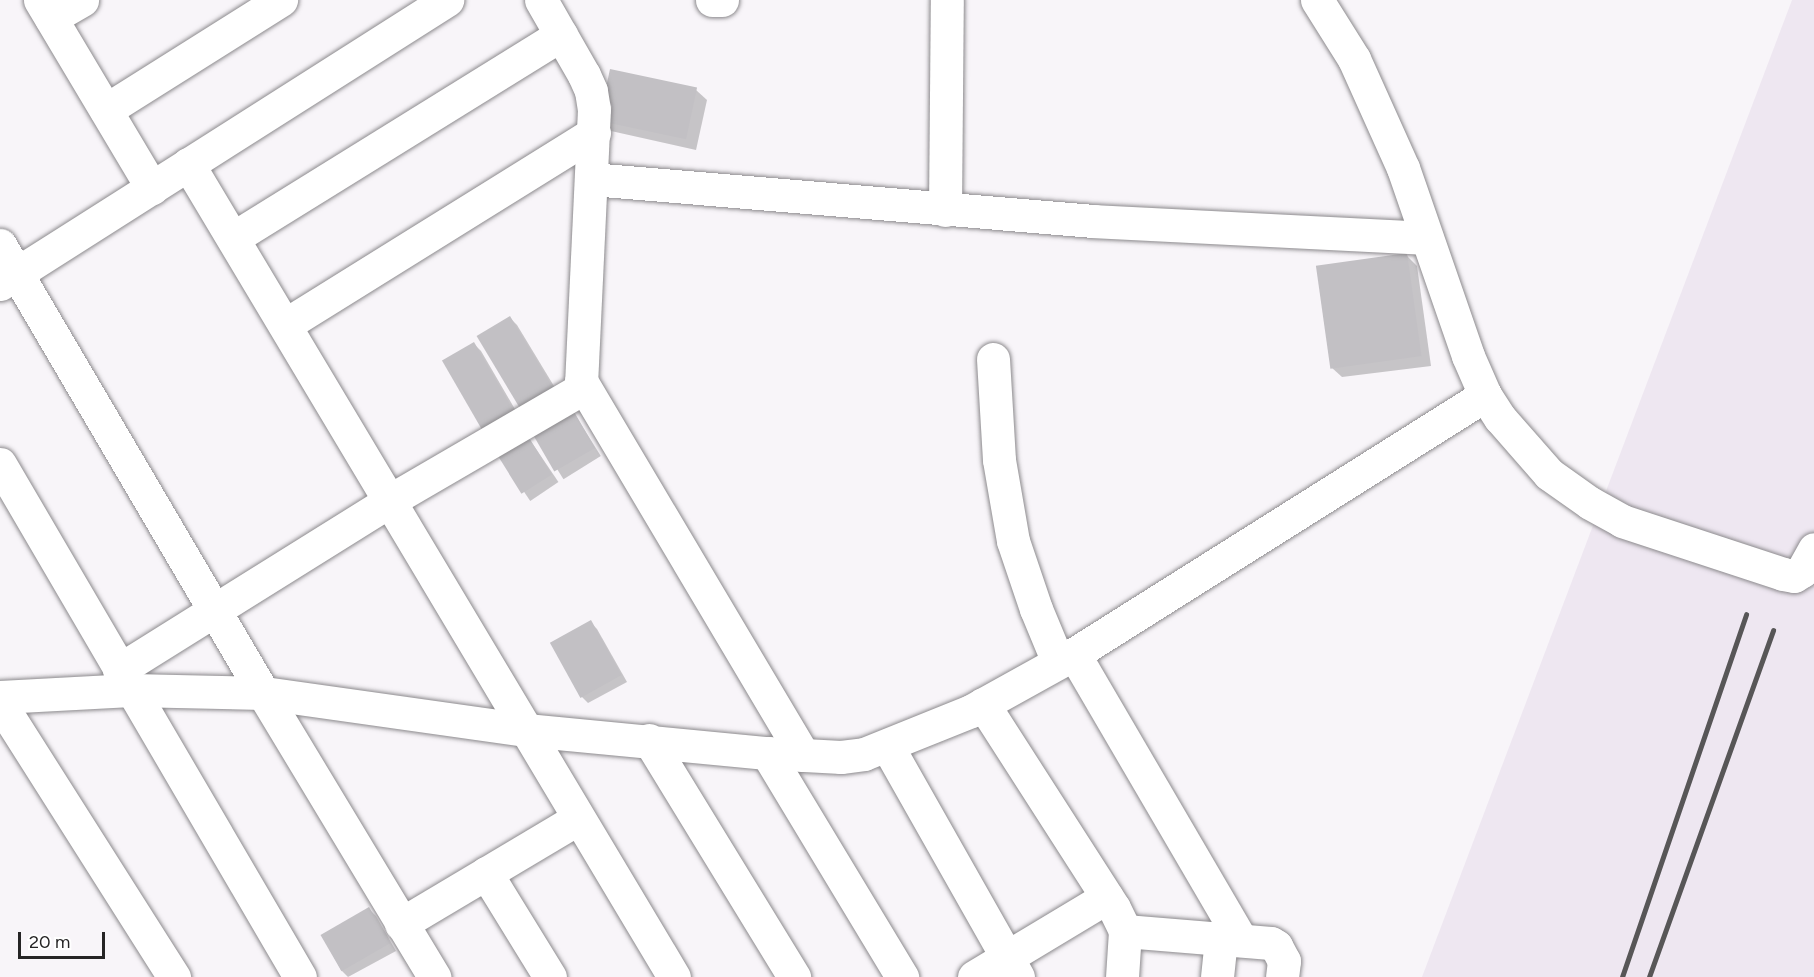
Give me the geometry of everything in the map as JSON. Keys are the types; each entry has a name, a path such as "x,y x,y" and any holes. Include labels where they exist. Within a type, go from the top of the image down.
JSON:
{"street":[{"path":"82,0 45,9 152,188"},
{"path":"106,110 281,0"},
{"path":"9,279 447,0"},
{"path":"541,0 591,91 594,133 580,372 583,388 803,755"},
{"path":"712,0 722,0"},
{"path":"945,210 947,0"},
{"path":"1317,0 1354,59 1403,168 1468,356 1485,395 1500,418 1549,474 1590,503 1622,521 1794,576 1808,562 1814,549"},
{"path":"233,238 561,35"},
{"path":"285,325 594,133"},
{"path":"188,164 577,819 674,977"},
{"path":"591,179 1093,221 1427,238"},
{"path":"0,245 9,279 215,611 434,977"},
{"path":"993,359 999,460 1013,541 1036,609 1231,939"},
{"path":"125,680 215,611 388,501 583,388"},
{"path":"0,698 125,680 263,693 526,730 767,753 864,754 888,747 983,704 1066,658 1485,395"},
{"path":"0,464 300,977"},
{"path":"0,703 174,977"},
{"path":"983,704 1107,897 1125,931 1122,977"},
{"path":"648,740 794,977"},
{"path":"888,747 1012,967"},
{"path":"767,753 902,977"},
{"path":"401,924 577,819"},
{"path":"486,873 550,977"},
{"path":"974,977 1012,967 1107,897"},
{"path":"1125,931 1270,943 1276,946 1284,962 1282,977"},
{"path":"1217,977 1231,939"}],"shaded area":[{"path":"1792,0 1814,0 1814,977 1422,977"}],"building":[{"path":"610,69 697,88 686,139 599,121"},
{"path":"1407,253 1421,356 1330,369 1316,266"},
{"path":"510,316 557,394 523,414 477,336"},
{"path":"474,342 516,416 484,434 442,360"},
{"path":"569,403 595,448 554,472 528,426"},
{"path":"526,433 552,475 521,494 495,452"},
{"path":"591,620 622,675 580,698 550,643"},
{"path":"369,907 390,943 342,971 321,935"}],"railway":[{"path":"1622,977 1746,615"},
{"path":"1649,977 1773,630"}]}
